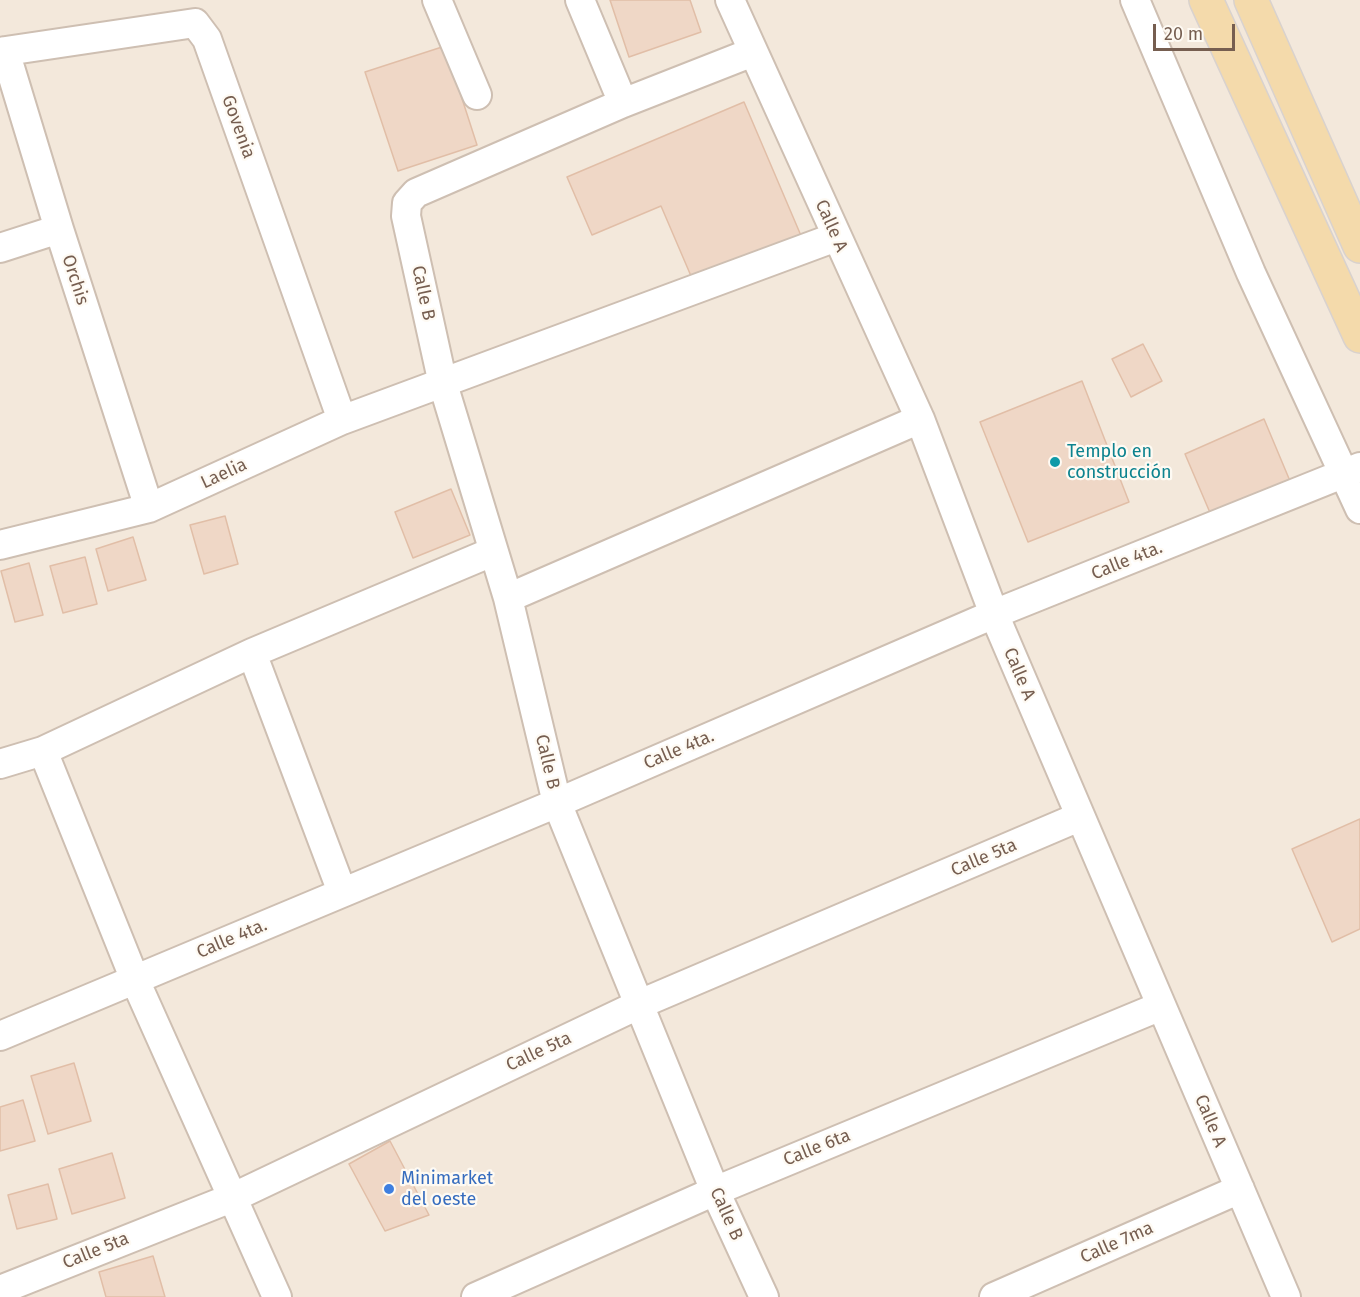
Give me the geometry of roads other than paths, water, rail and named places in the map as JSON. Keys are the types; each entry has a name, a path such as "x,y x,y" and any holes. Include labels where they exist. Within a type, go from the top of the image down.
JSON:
{"main road":[{"path":"1206,0 1360,336"},
{"path":"1251,0 1360,246"}],"street":[{"path":"437,0 477,95"},
{"path":"580,0 623,103 753,52"},
{"name":"Calle A","path":"730,0 920,419 994,614 1286,1297"},
{"path":"1135,0 1251,273 1353,471 1360,509"},
{"name":"Govenia","path":"3,51 195,22 207,39 342,420"},
{"name":"Orchis","path":"3,51 149,508"},
{"name":"Calle B","path":"623,103 416,193 407,203 406,216 443,384 492,552 508,598 557,803 715,1191 764,1297"},
{"path":"0,248 59,230"},
{"name":"Laelia","path":"0,545 149,508 342,420 836,237"},
{"path":"508,598 920,419"},
{"name":"Calle 4ta.","path":"0,1036 557,803 994,614 1353,471"},
{"path":"0,764 43,750 252,653 492,552"},
{"path":"252,653 342,892"},
{"path":"43,750 135,980 277,1297"},
{"name":"Calle 5ta","path":"0,1290 234,1197 640,1004 1079,817"},
{"name":"Calle 6ta","path":"476,1297 715,1191 1161,1006"},
{"name":"Calle 7ma","path":"994,1297 1240,1189"}],"place":[{"name":"Templo en construcción","path":"1055,462"},
{"name":"Minimarket del oeste","path":"389,1189"}]}
